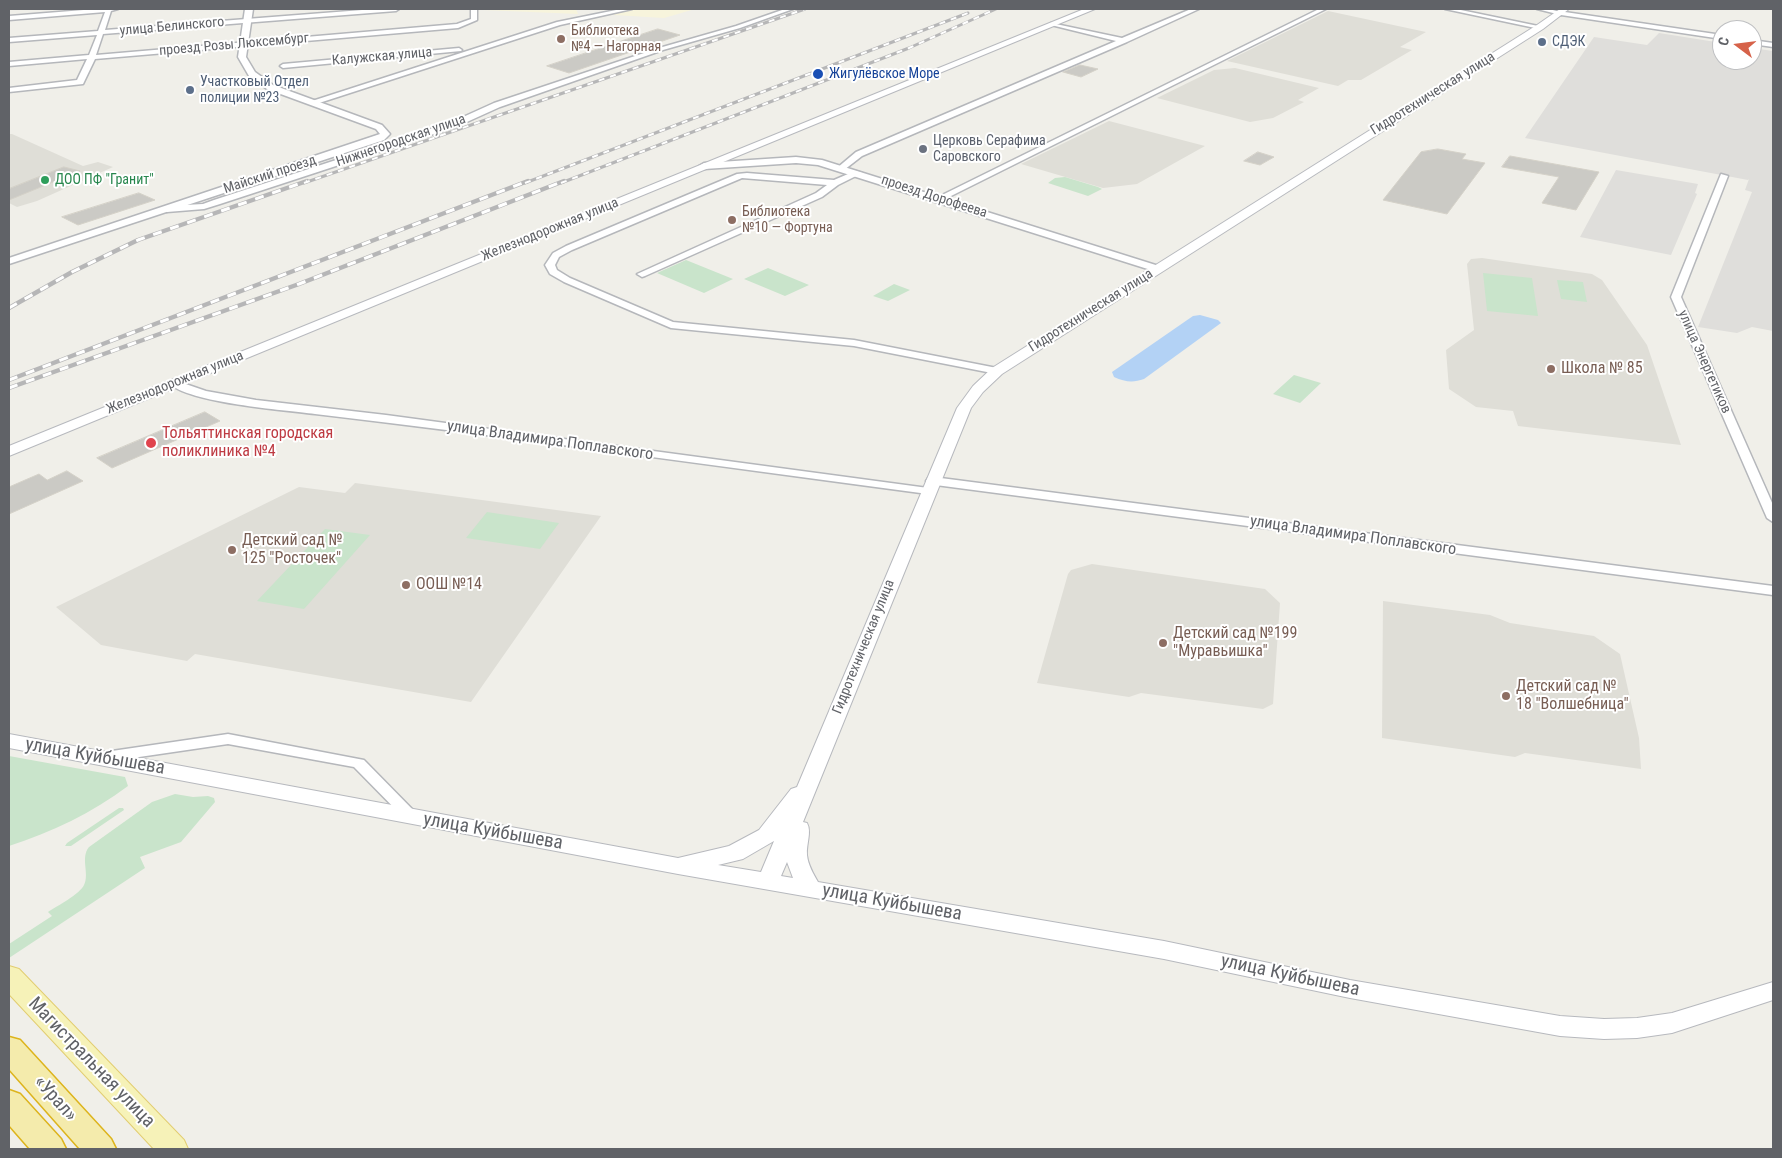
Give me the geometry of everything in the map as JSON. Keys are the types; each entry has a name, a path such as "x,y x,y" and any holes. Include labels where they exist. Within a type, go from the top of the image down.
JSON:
{"highway":[{"name":"«Урал»","path":"9,1049 100,1149"},
{"path":"9,1103 50,1149"}],"main road":[{"name":"Железнодорожная улица","path":"9,451 1091,9"},
{"name":"Гидротехническая улица","path":"810,778 930,486 964,408 978,389 997,371 1540,27 1554,11"},
{"name":"улица Куйбышева","path":"9,741 678,866 1164,950 1369,992 1560,1026 1604,1030 1672,1023 1773,991"},
{"path":"678,866 735,853 767,835 810,778"},
{"path":"763,880 810,778"},
{"path":"810,778 795,847 798,866 810,888"},
{"name":"Магистральная улица","path":"9,977 173,1149"}],"street":[{"path":"9,90 80,82 92,57 109,9"},
{"path":"9,18 115,9"},
{"path":"244,44 250,9"},
{"name":"улица Белинского","path":"9,40 396,9"},
{"name":"проезд Розы Люксембург","path":"9,64 458,26 474,20 474,9"},
{"path":"582,9 586,18"},
{"path":"313,102 559,23 629,9"},
{"name":"Нижнегородская улица","path":"9,261 168,209 204,206 226,200 446,127 497,105 661,48 738,27 790,9"},
{"path":"841,168 859,154 1196,9"},
{"path":"940,198 1323,9"},
{"path":"1448,9 1540,27"},
{"path":"1554,11 1586,20 1617,21 1712,35"},
{"path":"1053,24 1125,41"},
{"name":"Майский проезд","path":"168,209 366,144 382,138 384,134 379,127 270,87 252,74 245,63 242,57 244,44"},
{"name":"Калужская улица","path":"282,66 482,49"},
{"name":"проезд Дорофеева","path":"704,166 796,160 820,162 940,198 1158,268"},
{"path":"642,274 819,195 835,183 858,173"},
{"path":"835,183 747,175 740,176 570,248 556,255 550,266 553,272 567,280 671,325 854,344 997,371"},
{"name":"улица Энергетиков","path":"1724,176 1676,297 1773,518"},
{"name":"улица Владимира Поплавского","path":"174,383 185,389 224,398 318,412 386,418 1773,591"},
{"path":"99,758 228,739 359,763 411,816"}],"shaded area":[{"path":"1328,11 1426,32 1400,47 1412,50 1361,80 1348,80 1338,86 1227,61"},
{"path":"1659,33 1712,41 1712,70 1762,70 1762,49 1773,51 1773,331 1752,327 1737,333 1698,327 1752,192 1745,190 1749,179 1525,138 1594,37 1647,45"},
{"path":"1235,68 1319,88 1298,100 1304,102 1273,118 1250,122 1157,98 1214,70"},
{"path":"1109,121 1205,146 1137,184 1103,188 1021,164"},
{"path":"9,134 83,166 98,162 113,167 37,201 17,207 9,203"},
{"path":"1616,170 1698,184 1695,193 1697,194 1671,255 1580,237"},
{"name":"Школа № 85","path":"1482,258 1592,274 1602,280 1647,345 1681,445 1518,426 1513,411 1476,407 1449,389 1446,350 1474,330 1467,264 1471,259"},
{"name":"ООШ №14","path":"355,483 601,516 471,702 195,654 187,661 101,645 56,607 299,487 345,493"},
{"name":"Детский сад №199 \"Муравьишка\"","path":"1092,564 1265,589 1280,603 1273,704 1263,709 1141,693 1129,697 1037,683 1068,574 1071,570"},
{"name":"Детский сад № 18 \"Волшебница\"","path":"1383,601 1490,615 1510,623 1594,636 1620,654 1639,738 1641,769 1525,753 1515,757 1382,738"}],"green space":[{"path":"1065,177 1102,189 1088,196 1048,183 1055,178"},
{"path":"686,260 733,279 704,293 657,273"},
{"path":"768,268 809,285 785,296 744,279"},
{"path":"1483,273 1532,278 1538,316 1487,311"},
{"path":"1557,280 1583,282 1587,302 1561,299"},
{"path":"894,284 910,290 888,301 873,296"},
{"path":"1294,375 1321,383 1300,403 1273,394"},
{"path":"487,512 559,523 540,549 466,538"},
{"path":"325,529 370,535 304,609 257,601"},
{"path":"9,756 125,777 128,786 100,805 71,821 41,835 9,846"},
{"path":"175,794 193,797 208,796 214,798 215,802 181,842 140,857 145,868 9,958 9,944 52,916 48,912 82,888 86,881 85,856 89,847 152,802"},
{"path":"119,808 124,810 71,846 65,846 67,843"}],"sand":[{"path":"576,9 578,14 483,10"},
{"path":"610,9 695,9 664,18 614,15"}],"water":[{"path":"1200,315 1218,320 1221,323 1144,379 1129,381 1114,377 1112,372 1193,316"}],"building":[{"path":"658,29 680,35 569,73 547,66"},
{"path":"1080,65 1098,69 1081,77 1063,72"},
{"path":"1438,149 1466,154 1462,159 1485,163 1447,214 1383,200 1421,152"},
{"path":"1258,152 1274,157 1260,165 1244,161"},
{"path":"1510,156 1599,172 1576,210 1542,203 1559,177 1502,167"},
{"name":"ДОО ПФ \"Гранит\"","path":"64,167 80,171 9,200 9,189"},
{"path":"139,193 155,200 78,225 62,217"},
{"name":"Тольяттинская городская поликлиника №4","path":"205,412 220,421 112,468 97,458"},
{"path":"67,471 83,481 9,514 9,487 39,474 47,480"}],"railway":[{"path":"304,183 805,9"},
{"path":"561,183 909,48 996,9"},
{"path":"525,183 968,13"},
{"path":"9,308 72,272 138,240 307,181"},
{"path":"9,380 528,181"},
{"path":"9,388 299,284 564,181"}],"place":[{"name":"Библиотека №4 — Нагорная","path":"561,39"},
{"name":"СДЭК","path":"1542,42"},
{"name":"Жигулёвское Море","path":"818,74"},
{"name":"Участковый Отдел полиции №23","path":"190,90"},
{"name":"Церковь Серафима Саровского","path":"923,149"},
{"name":"ДОО ПФ \"Гранит\"","path":"45,180"},
{"name":"Библиотека №10 — Фортуна","path":"732,220"},
{"name":"Школа № 85","path":"1551,369"},
{"name":"Тольяттинская городская поликлиника №4","path":"151,443"},
{"name":"Детский сад № 125 \"Росточек\"","path":"232,550"},
{"name":"ООШ №14","path":"406,585"},
{"name":"Детский сад №199 \"Муравьишка\"","path":"1163,643"},
{"name":"Детский сад № 18 \"Волшебница\"","path":"1506,696"}]}
